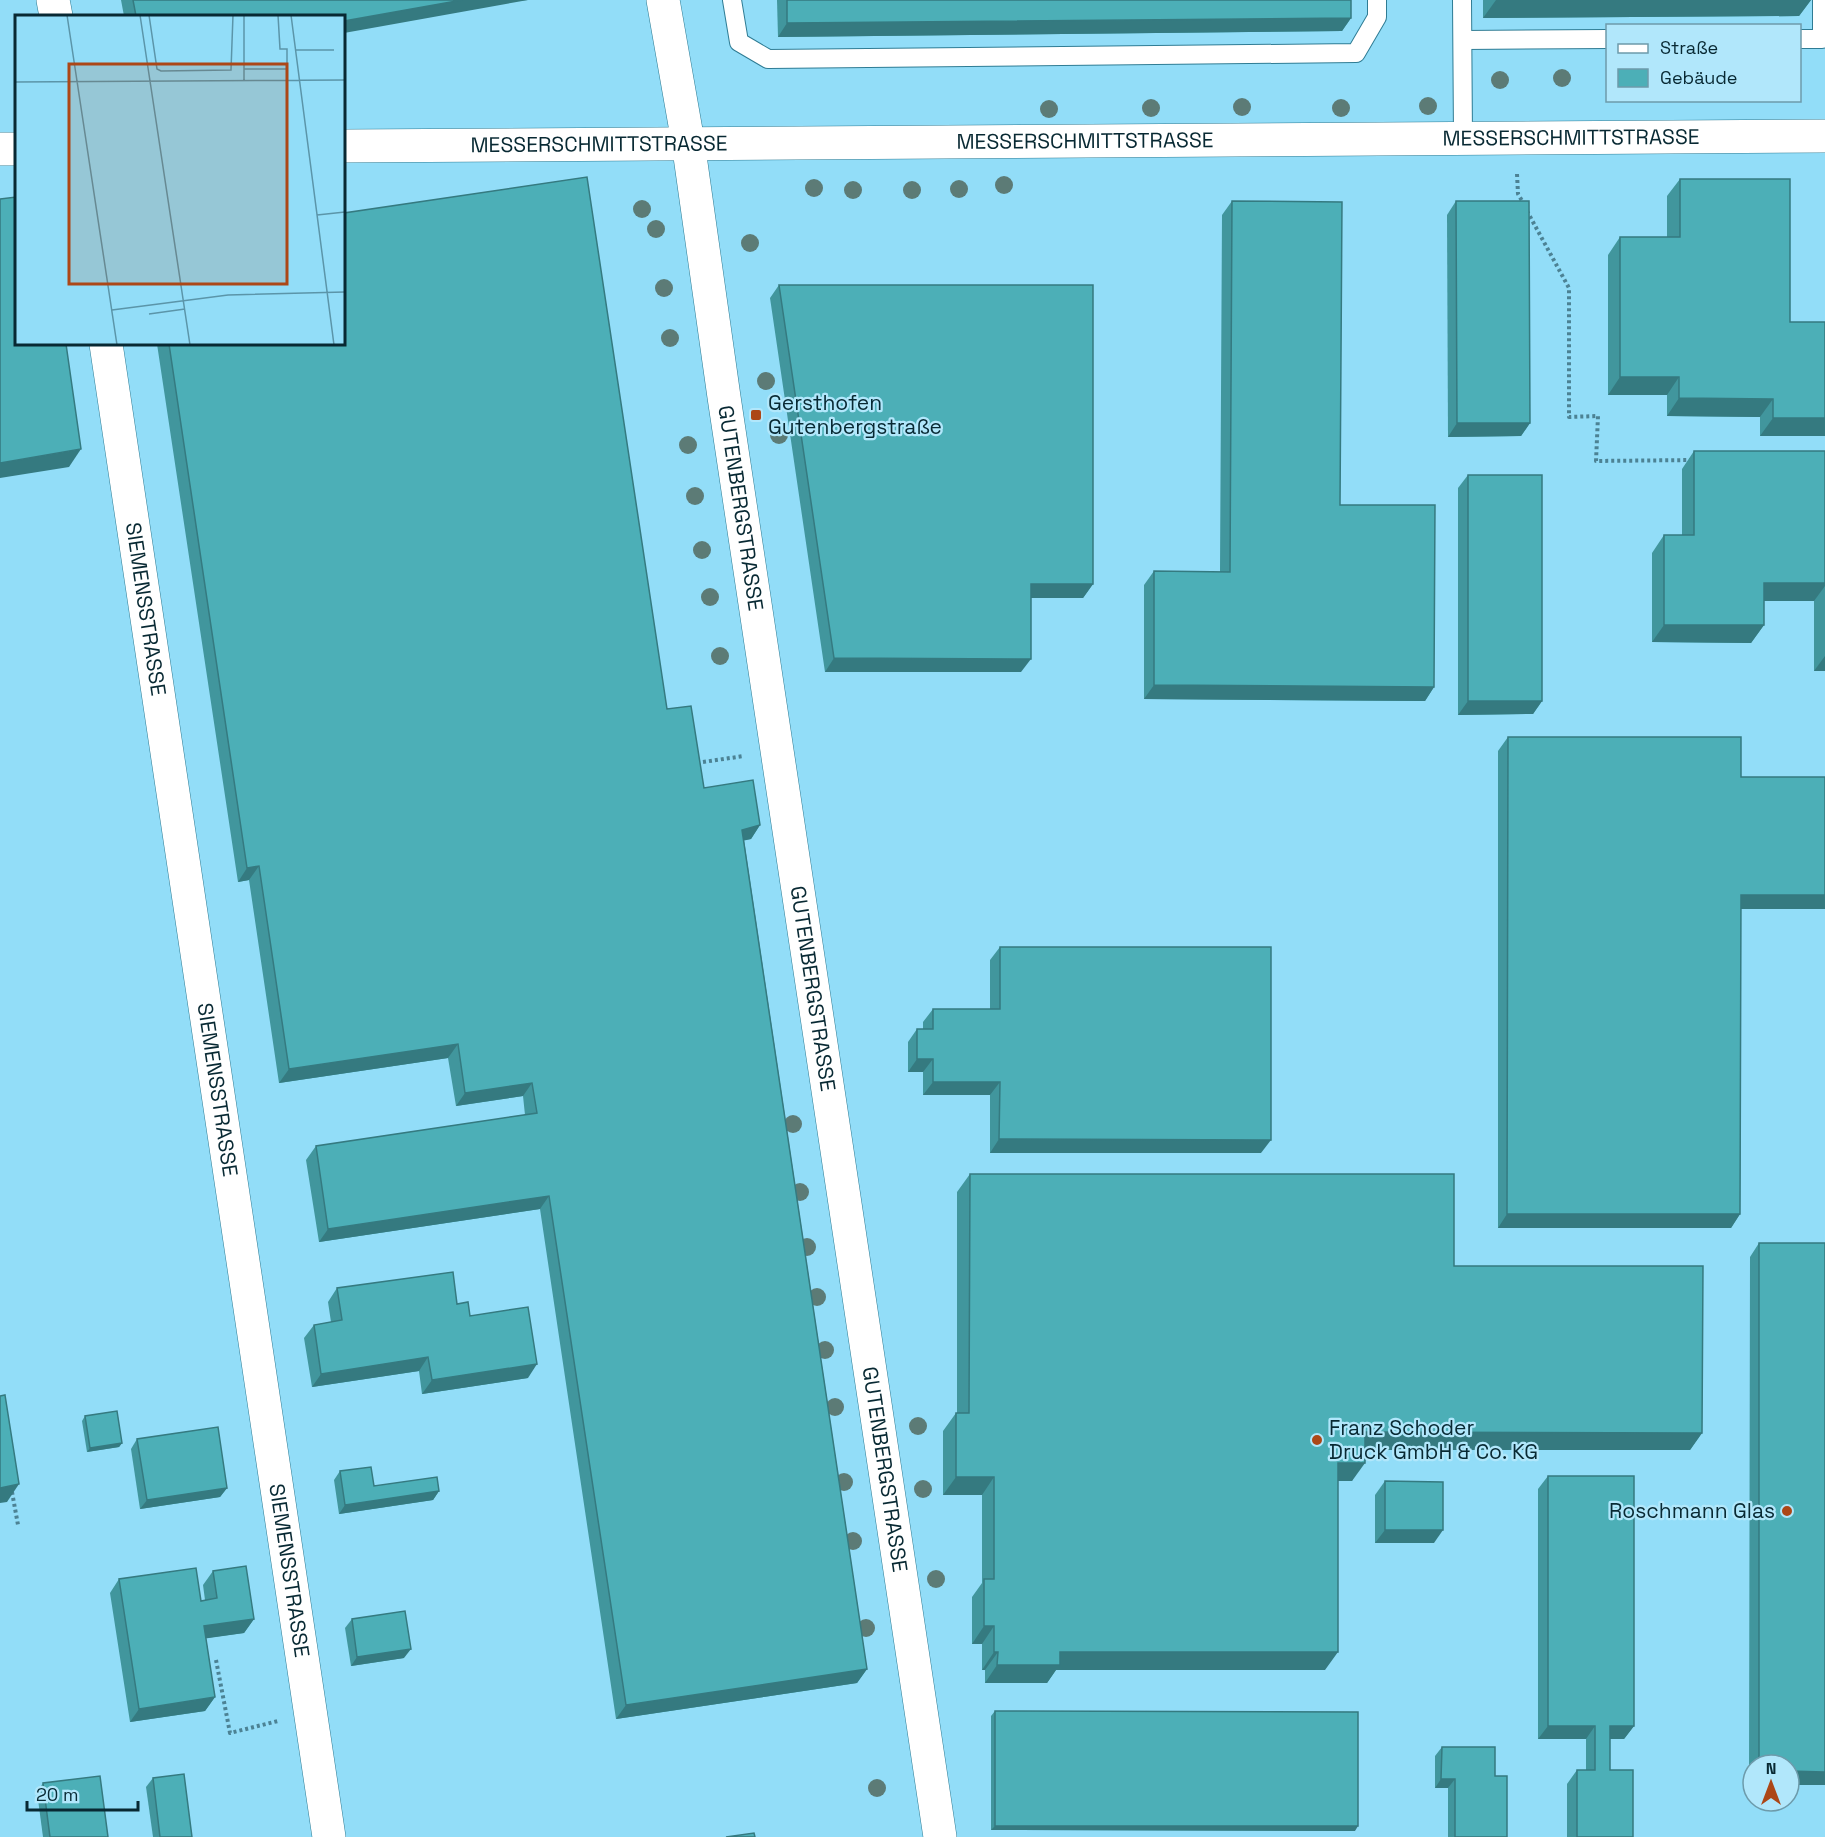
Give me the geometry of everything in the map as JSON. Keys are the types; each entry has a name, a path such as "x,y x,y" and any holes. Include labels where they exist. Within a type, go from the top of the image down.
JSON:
{"street":[{"path":"53,0 56,15"},
{"name":"GUTENBERGSTRASSE","path":"663,0 688,142 724,397 940,1837"},
{"name":"MESSERSCHMITTSTRASSE","path":"345,146 1825,136"},
{"name":"SIEMENSSTRASSE","path":"106,345 329,1837"}],"lane":[{"path":"732,0 739,42 768,59 1356,53 1377,17 1377,0"},
{"path":"1462,0 1463,137"},
{"path":"1801,39 1822,39 1821,0"},
{"path":"1462,40 1606,39"}],"path":[{"path":"1516,137 1518,194 1569,288 1569,417 1599,416 1596,461 1699,459"},
{"path":"10,1481 18,1525"},
{"path":"216,1660 230,1733 310,1712"}],"building":[{"path":"133,0 462,0 345,21 345,15 136,15"},
{"path":"787,0 1351,0 1351,18 787,23"},
{"path":"587,177 667,709 691,706 704,788 753,780 760,825 742,830 867,1669 626,1705 549,1196 328,1229 316,1146 537,1113 532,1083 465,1093 458,1044 289,1069 259,866 247,868 169,345 345,345 345,213"},
{"path":"1680,179 1790,179 1790,322 1825,322 1825,418 1773,418 1773,399 1679,398 1679,377 1620,377 1620,237 1680,237"},
{"path":"15,197 15,345 66,345 81,449 0,463 0,199"},
{"path":"1232,201 1342,202 1340,505 1435,505 1434,687 1154,685 1154,571 1230,572"},
{"path":"1456,201 1529,201 1530,423 1457,423"},
{"path":"779,285 1093,285 1093,584 1031,584 1031,659 834,658"},
{"path":"1694,451 1825,451 1825,583 1764,583 1764,625 1664,625 1664,535 1694,535"},
{"path":"1468,475 1542,475 1542,701 1468,701"},
{"path":"1508,737 1741,737 1741,777 1825,777 1825,895 1741,895 1740,1214 1507,1214"},
{"path":"1000,947 1271,947 1271,1140 999,1139 1000,1082 933,1082 933,1059 917,1059 917,1029 933,1029 933,1009 1000,1009"},
{"name":"Franz Schoder Druck GmbH & Co. KG","path":"970,1174 1454,1174 1454,1266 1703,1266 1702,1433 1365,1432 1365,1463 1338,1463 1338,1652 1060,1652 1060,1665 997,1665 998,1652 994,1652 994,1626 984,1626 984,1579 994,1579 994,1477 956,1477 956,1413 969,1413"},
{"name":"Roschmann Glas","path":"1759,1243 1825,1243 1825,1772 1801,1771 1801,1753 1759,1753"},
{"path":"453,1272 457,1304 468,1302 470,1316 528,1307 537,1364 432,1380 428,1357 321,1374 314,1325 342,1320 337,1288"},
{"path":"5,1395 19,1484 0,1488 0,1396"},
{"path":"117,1411 122,1443 90,1448 85,1416"},
{"path":"218,1427 227,1488 147,1500 137,1439"},
{"path":"371,1467 374,1486 437,1477 439,1491 345,1505 340,1471"},
{"path":"1548,1476 1634,1476 1634,1726 1610,1726 1610,1770 1633,1770 1633,1837 1577,1837 1577,1770 1595,1770 1595,1726 1548,1726"},
{"path":"1385,1481 1443,1482 1443,1530 1385,1530"},
{"path":"246,1566 254,1619 204,1626 215,1697 139,1709 119,1579 196,1568 201,1601 217,1598 213,1571"},
{"path":"405,1611 411,1649 357,1657 352,1619"},
{"path":"995,1711 1358,1712 1358,1826 995,1826"},
{"path":"1442,1747 1495,1747 1495,1776 1507,1776 1507,1837 1455,1837 1455,1779 1441,1779"},
{"path":"184,1774 192,1837 160,1837 153,1778"},
{"path":"100,1776 108,1837 50,1837 43,1783"},
{"path":"754,1833 755,1837 726,1837"}],"place":[{"name":"Gersthofen Gutenbergstraße","path":"756,415"},
{"name":"Franz Schoder Druck GmbH & Co. KG","path":"1317,1440"},
{"name":"Roschmann Glas","path":"1787,1511"}]}
